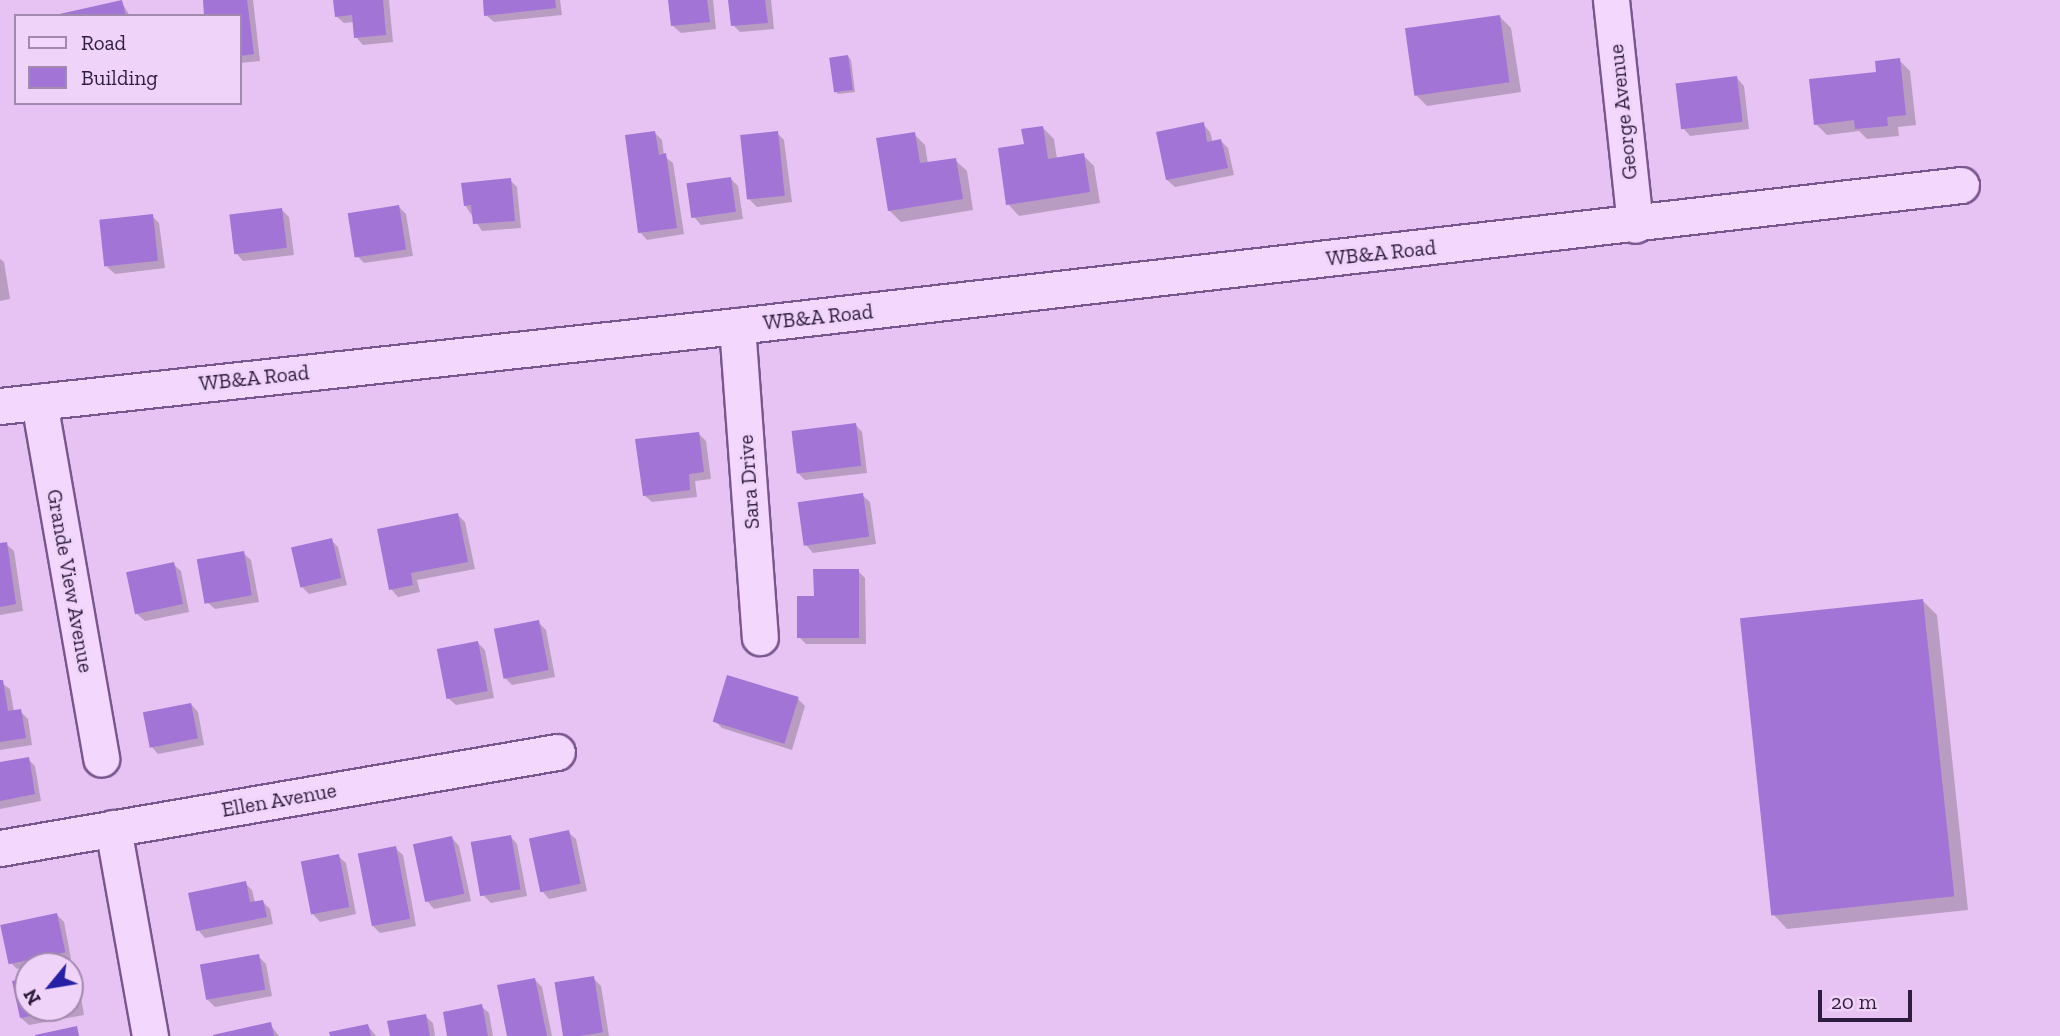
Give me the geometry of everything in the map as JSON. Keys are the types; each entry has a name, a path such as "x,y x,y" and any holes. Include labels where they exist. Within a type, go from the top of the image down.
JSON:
{"street":[{"name":"George Avenue","path":"1611,0 1635,225"},
{"name":"WB&A Road","path":"0,406 1635,225 1961,185"},
{"name":"Sara Drive","path":"737,326 760,638"},
{"name":"Grande View Avenue","path":"39,402 101,759"},
{"name":"Ellen Avenue","path":"0,848 557,752"},
{"path":"113,828 150,1036"}],"building":[{"path":"122,0 126,14 59,14"},
{"path":"203,0 247,0 254,54 242,56 242,14 204,14"},
{"path":"333,0 383,0 386,35 354,38 352,15 335,17"},
{"path":"483,0 555,0 556,8 484,16"},
{"path":"668,0 707,0 710,22 671,26"},
{"path":"728,0 765,0 768,23 731,26"},
{"path":"1500,15 1509,82 1414,96 1405,28"},
{"path":"848,55 853,90 834,92 829,58"},
{"path":"1900,58 1906,115 1887,117 1888,126 1855,129 1854,120 1814,125 1809,79 1876,72 1875,61"},
{"path":"1737,76 1743,122 1681,129 1675,84"},
{"path":"1204,122 1207,142 1221,139 1228,168 1166,180 1156,132"},
{"path":"1043,126 1048,159 1084,153 1090,192 1006,205 998,148 1024,144 1021,129"},
{"path":"655,131 659,155 666,153 677,228 638,233 625,135"},
{"path":"778,131 785,196 747,200 740,135"},
{"path":"915,132 920,163 956,158 963,199 888,211 876,138"},
{"path":"731,177 736,212 691,218 686,183"},
{"path":"511,178 515,221 473,224 471,205 464,206 461,183"},
{"path":"399,205 406,249 355,258 348,213"},
{"path":"282,208 287,248 234,254 229,214"},
{"path":"153,214 158,261 104,266 99,220"},
{"path":"856,423 861,466 797,474 791,431"},
{"path":"699,432 704,472 689,474 690,490 643,496 635,439"},
{"path":"863,493 869,537 804,546 798,502"},
{"path":"458,513 468,562 411,573 413,585 389,590 377,529"},
{"path":"332,538 341,578 300,587 291,547"},
{"path":"7,542 16,604 0,607 0,543"},
{"path":"244,551 252,595 205,604 197,559"},
{"path":"174,562 183,604 135,614 126,572"},
{"path":"813,569 859,569 859,638 797,638 797,596 814,596"},
{"path":"1923,599 1954,896 1771,916 1740,618"},
{"path":"539,620 549,670 504,679 494,629"},
{"path":"478,641 488,691 447,699 437,649"},
{"path":"727,675 799,697 784,744 713,722"},
{"path":"0,680 3,680 8,711 21,709 26,738 0,742"},
{"path":"191,703 198,738 150,748 143,712"},
{"path":"29,757 35,794 0,801 0,762"},
{"path":"569,830 580,884 540,892 529,839"},
{"path":"511,835 521,889 480,896 471,842"},
{"path":"452,836 464,894 425,902 413,844"},
{"path":"396,846 410,919 372,926 358,853"},
{"path":"339,854 349,907 311,914 301,861"},
{"path":"246,881 250,902 263,900 267,917 196,931 188,893"},
{"path":"57,913 65,952 14,952 14,963 9,964 0,925"},
{"path":"259,954 265,989 206,1000 200,964"},
{"path":"594,976 603,1032 563,1036 554,982"},
{"path":"535,978 547,1036 507,1036 497,985"},
{"path":"482,1004 488,1036 447,1036 443,1012"},
{"path":"426,1014 430,1036 390,1036 387,1021"},
{"path":"271,1022 274,1036 213,1036 213,1035"},
{"path":"368,1024 371,1036 330,1036 329,1032"},
{"path":"77,1026 79,1036 35,1036 35,1035"}]}
